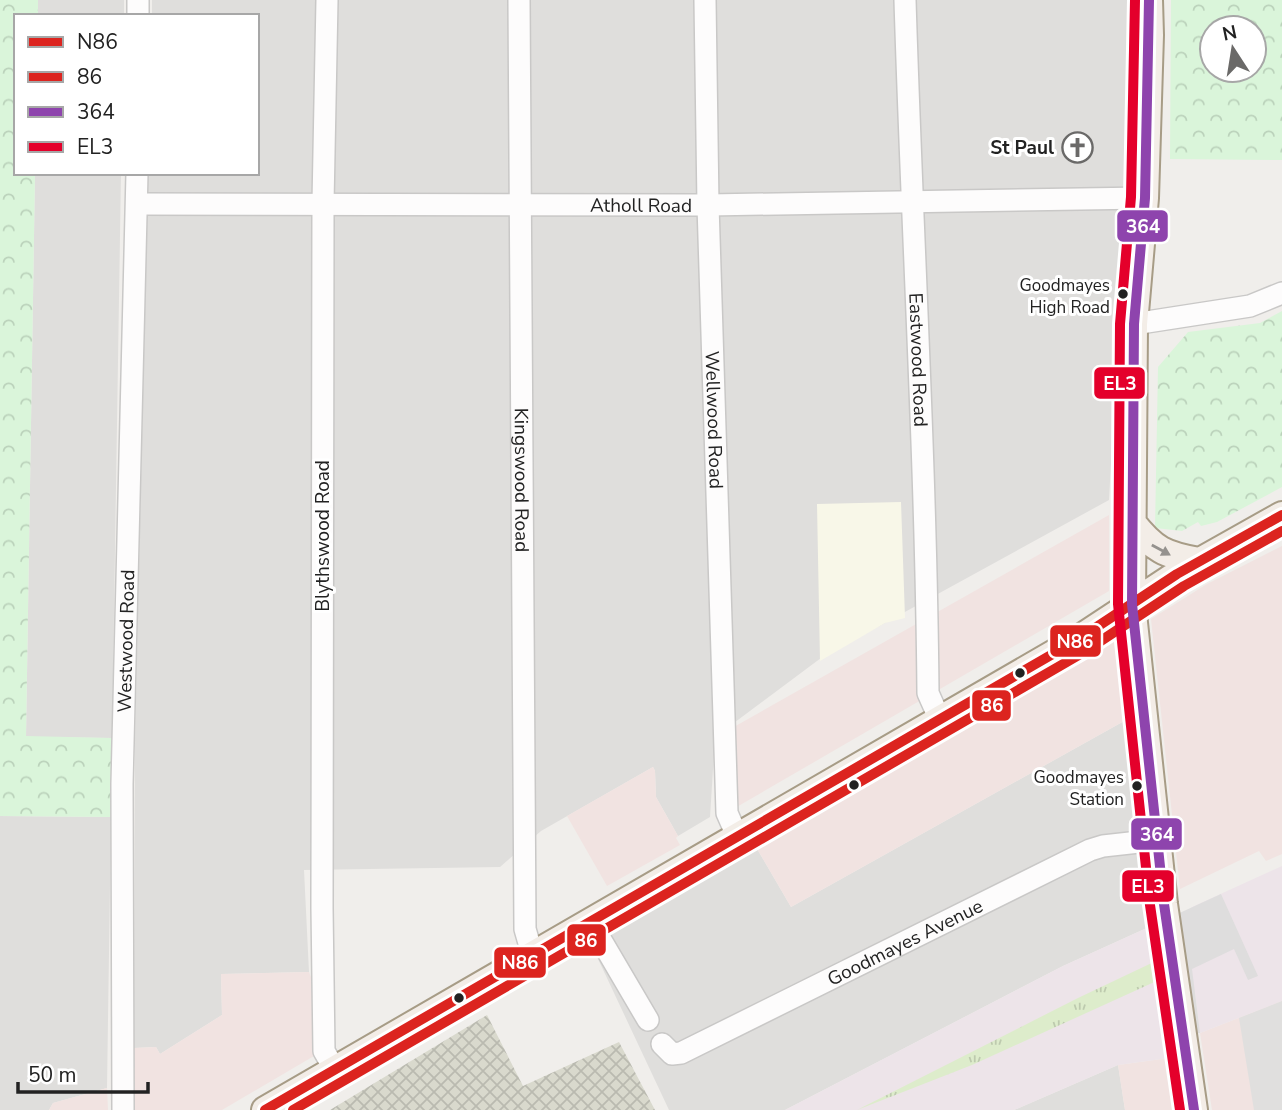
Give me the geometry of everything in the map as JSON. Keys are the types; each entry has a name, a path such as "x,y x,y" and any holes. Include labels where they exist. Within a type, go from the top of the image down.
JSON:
{"main road":[{"path":"1149,0 1145,198 1133,324 1132,604 1167,930 1194,1110"},
{"path":"265,1110 1077,640 1199,561 1282,515"},
{"path":"1132,522 1158,550 1172,556 1199,561"}],"street":[{"name":"Blythswood Road","path":"327,0 323,203 322,949 324,1051 335,1070"},
{"name":"Kingswood Road","path":"519,0 525,916 527,939 533,957"},
{"name":"Wellwood Road","path":"705,0 708,205 727,813 738,838"},
{"name":"Eastwood Road","path":"905,0 911,201 921,375 928,693 940,720"},
{"name":"Westwood Road","path":"123,1110 122,784 137,175"},
{"name":"Atholl Road","path":"137,204 708,205 1145,198"},
{"path":"1133,324 1250,306 1282,293"},
{"name":"Goodmayes Avenue","path":"662,1044 672,1054 681,1053 1090,850 1157,840"},
{"path":"591,923 648,1020"}],"shaded area":[{"path":"38,0 124,0 124,14 38,14"},
{"path":"152,0 1133,0 1135,24 1109,500 821,658 715,737 710,817 678,836 656,797 653,767 541,831 500,867 304,870 309,972 221,974 222,1015 160,1054 156,1047 134,1048 135,744 148,175 259,175 259,14 152,14"},
{"path":"35,175 121,175 112,738 26,737"},
{"path":"901,502 905,618 885,623 820,661 817,504"},
{"path":"1109,515 1109,591 735,808 732,728"},
{"path":"1282,546 1282,854 1266,861 1259,851 1180,889 1151,619 1207,584"},
{"path":"1114,634 1122,639 1126,720 791,907 756,847"},
{"path":"1126,720 1149,927 1063,966 785,1110 669,1110 591,944 756,847 791,907"},
{"path":"653,767 656,797 678,836 676,838 680,845 607,886 567,816"},
{"path":"0,816 111,817 107,1088 53,1103 49,1110 0,1110"},
{"path":"1282,866 1282,1001 1200,1033 1195,992 1164,1005 1169,1058 1118,1065 1014,1110 785,1110 1063,966 1149,927 1155,940 1192,907"},
{"path":"309,972 313,982 314,1056 222,1110 133,1110 134,1048 156,1047 160,1054 222,1015 221,974"},
{"path":"1282,1001 1282,1110 1212,1110 1200,1033"},
{"path":"1282,1001 1282,1110 1254,1110 1239,1018"},
{"path":"487,1015 523,1086 619,1042 655,1110 330,1110"},
{"path":"1169,1058 1178,1110 1125,1110 1118,1065"},
{"path":"1118,1065 1125,1110 1014,1110"},
{"path":"107,1088 108,1110 49,1110 53,1103"}],"green space":[{"path":"0,0 38,0 38,14 14,14 14,175 35,175 26,736 112,738 111,817 0,816"},
{"path":"1171,0 1282,0 1282,160 1170,159"},
{"path":"1282,311 1282,487 1217,522 1201,526 1198,522 1182,531 1155,528 1158,367 1188,332 1260,323"},
{"path":"1158,960 1161,979 972,1065 857,1110 1078,998"}],"pier":[{"path":"1221,894 1258,976 1248,980 1234,949 1192,969 1200,1033 1169,1038 1155,940 1149,927"}],"transit line":[{"name":"EL3","path":"1135,0 1131,197 1120,324 1118,604 1150,905 1180,1110"},
{"name":"364","path":"1149,0 1145,198 1134,324 1132,604 1164,904 1194,1110"},
{"name":"N86","path":"265,1110 1077,640 1177,574 1282,515"},
{"name":"86","path":"293,1110 1084,652 1184,586 1282,531"}],"place":[{"name":"St Paul","path":"1077,147"},
{"name":"Goodmayes High Road","path":"1123,294"},
{"name":"Goodmayes Station","path":"1137,786"}]}
